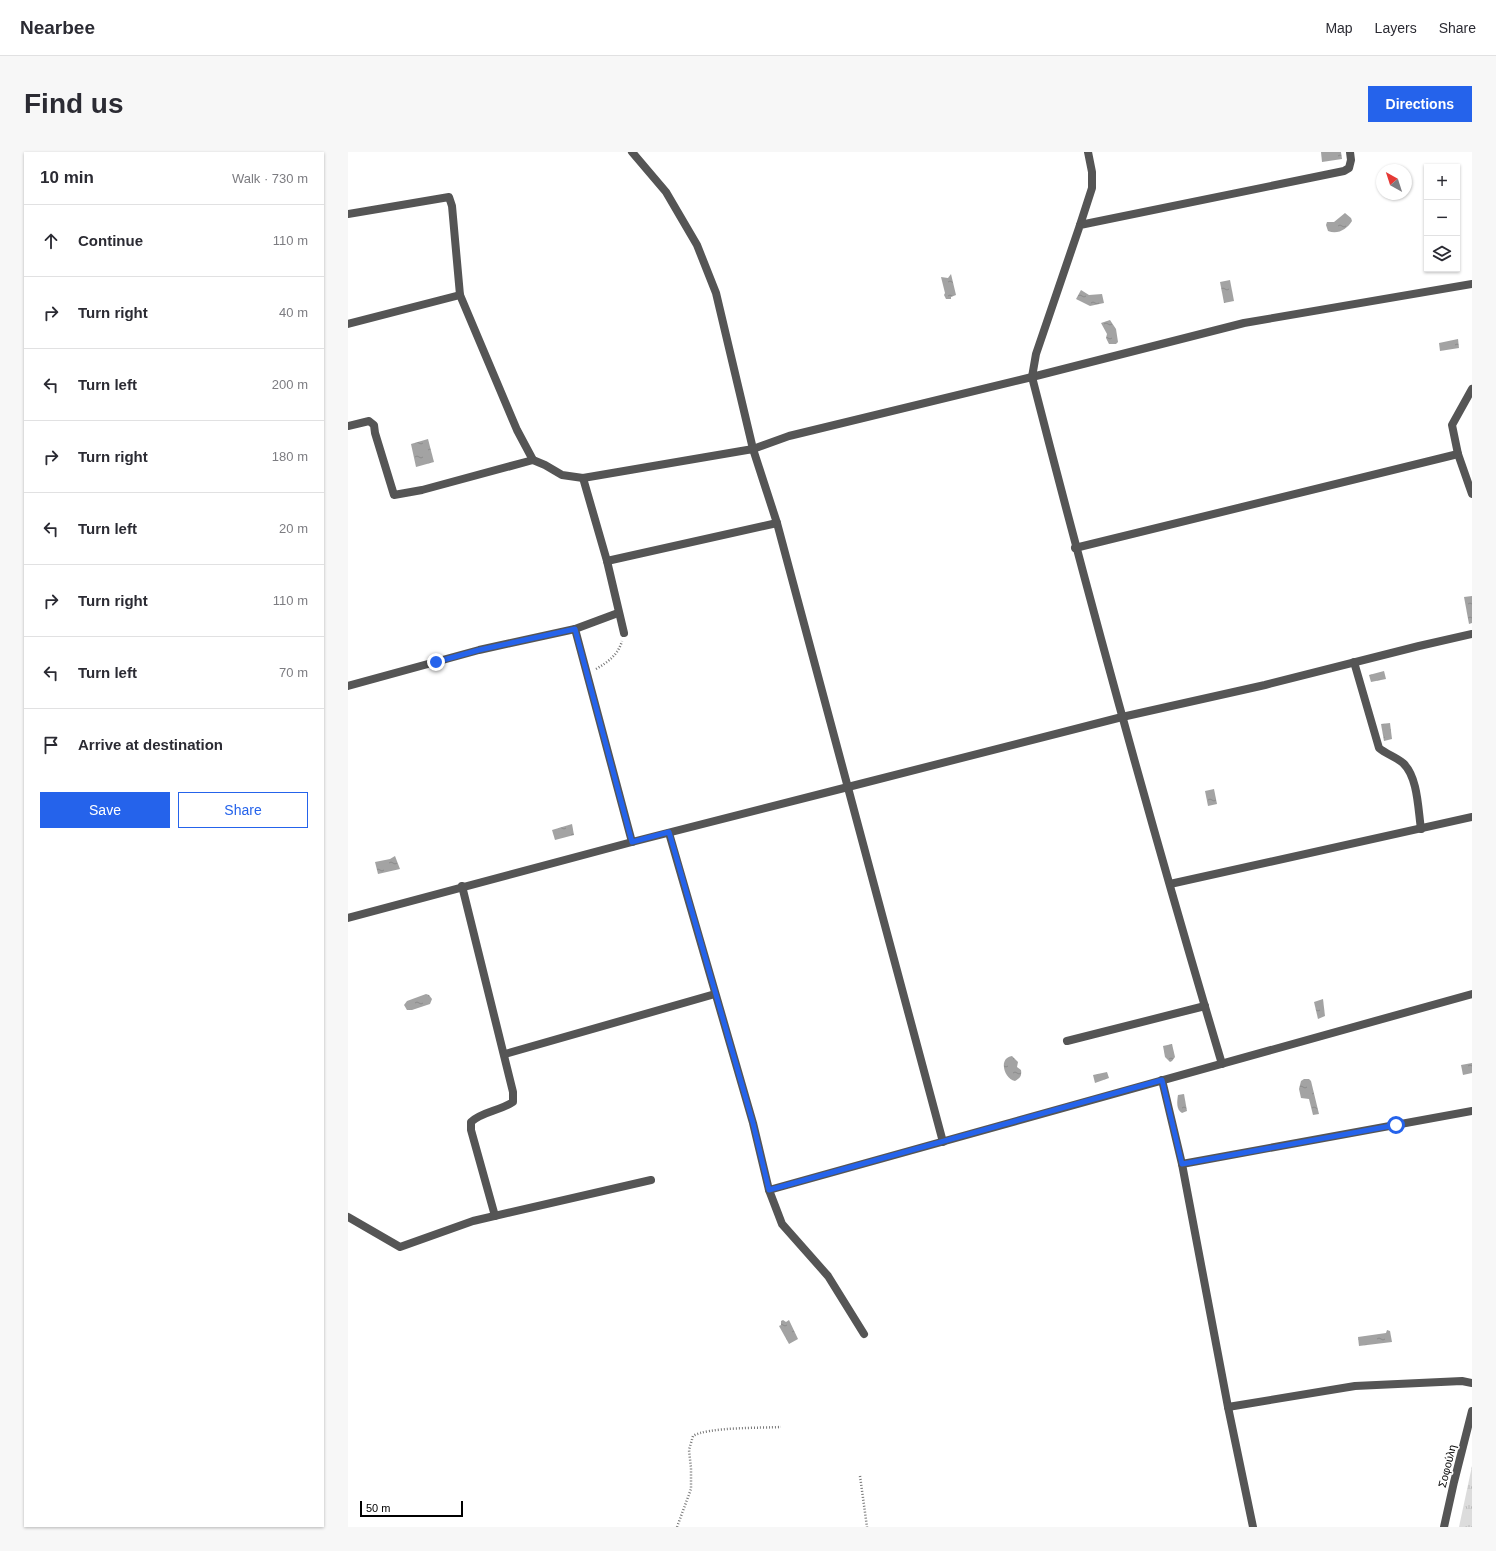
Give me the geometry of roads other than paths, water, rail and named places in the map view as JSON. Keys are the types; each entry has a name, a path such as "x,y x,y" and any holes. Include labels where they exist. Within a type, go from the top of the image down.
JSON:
{"street":[{"path":"632,152 666,192 697,245 716,293 753,449 777,523 943,1142"},
{"path":"1088,152 1092,172 1092,188 1036,354 1032,377 1075,548 1204,1006 1222,1064"},
{"path":"1080,225 1344,171 1349,168 1351,160 1350,152"},
{"path":"348,214 449,197 452,206 460,295 517,430 533,460"},
{"path":"348,426 369,420 374,425 394,495 422,490 533,460 562,475 583,478 753,449 789,436 1032,377 1244,322 1472,284"},
{"path":"348,324 460,295"},
{"path":"1471,391 1452,424 1458,454 1472,494"},
{"path":"1075,548 1458,454"},
{"path":"583,478 607,561 618,613 624,633"},
{"path":"607,561 777,523"},
{"path":"348,686 479,650 575,629 618,613"},
{"path":"575,629 632,842"},
{"path":"348,918 462,886 669,832 1122,717 1265,685 1472,634"},
{"path":"1354,662 1379,748 1385,753 1401,761 1409,769 1414,779 1422,829"},
{"path":"1170,884 1472,817"},
{"path":"669,832 753,1123 769,1190 782,1224 828,1276 864,1334"},
{"path":"462,886 513,1092 512,1102 504,1108 476,1117 471,1122 471,1130 495,1216"},
{"path":"504,1054 715,994"},
{"path":"769,1190 1472,994"},
{"path":"1067,1041 1204,1006"},
{"path":"1162,1080 1182,1164 1228,1407 1253,1527"},
{"path":"1182,1164 1472,1112"},
{"path":"348,1217 400,1247 473,1220 652,1180"},
{"path":"1228,1407 1355,1386 1462,1381 1472,1383"},
{"name":"Σοφούλη","path":"1444,1527 1472,1411"}],"water":[{"path":"1321,152 1341,152 1342,159 1322,162"},
{"path":"1345,213 1351,218 1352,221 1348,226 1339,232 1328,231 1326,225 1327,222 1334,222"},
{"path":"951,274 956,295 951,297 951,299 946,299 941,277 948,278"},
{"path":"1230,280 1234,301 1224,303 1220,282"},
{"path":"1081,290 1089,295 1102,294 1104,303 1090,306 1076,299"},
{"path":"1110,320 1116,329 1118,342 1116,344 1109,344 1106,338 1107,334 1101,323"},
{"path":"1458,339 1459,348 1440,351 1439,343"},
{"path":"428,439 434,462 416,467 411,444"},
{"path":"1472,596 1472,623 1469,624 1464,597"},
{"path":"1384,671 1386,679 1371,682 1369,675"},
{"path":"1390,723 1392,739 1384,741 1381,724"},
{"path":"1214,789 1217,804 1208,806 1205,791"},
{"path":"572,824 574,835 555,840 552,830"},
{"path":"395,856 400,869 378,874 375,862 390,859"},
{"path":"426,994 432,999 430,1004 412,1010 407,1010 404,1005 407,1001"},
{"path":"1323,999 1325,1016 1318,1019 1314,1002"},
{"path":"1172,1044 1175,1057 1170,1062 1165,1057 1163,1046"},
{"path":"1012,1056 1018,1062 1017,1067 1021,1070 1020,1077 1015,1081 1008,1077 1004,1068 1005,1060"},
{"path":"1472,1063 1472,1073 1463,1075 1461,1065"},
{"path":"1107,1072 1109,1078 1095,1083 1093,1075"},
{"path":"1304,1079 1309,1079 1311,1081 1319,1114 1313,1115 1309,1099 1301,1098 1299,1089 1301,1081"},
{"path":"1184,1094 1187,1111 1182,1113 1178,1108 1177,1100 1178,1095"},
{"path":"783,1320 786,1322 789,1320 798,1339 789,1344 779,1326"},
{"path":"1387,1330 1390,1331 1392,1342 1359,1346 1358,1337 1386,1333"}]}
